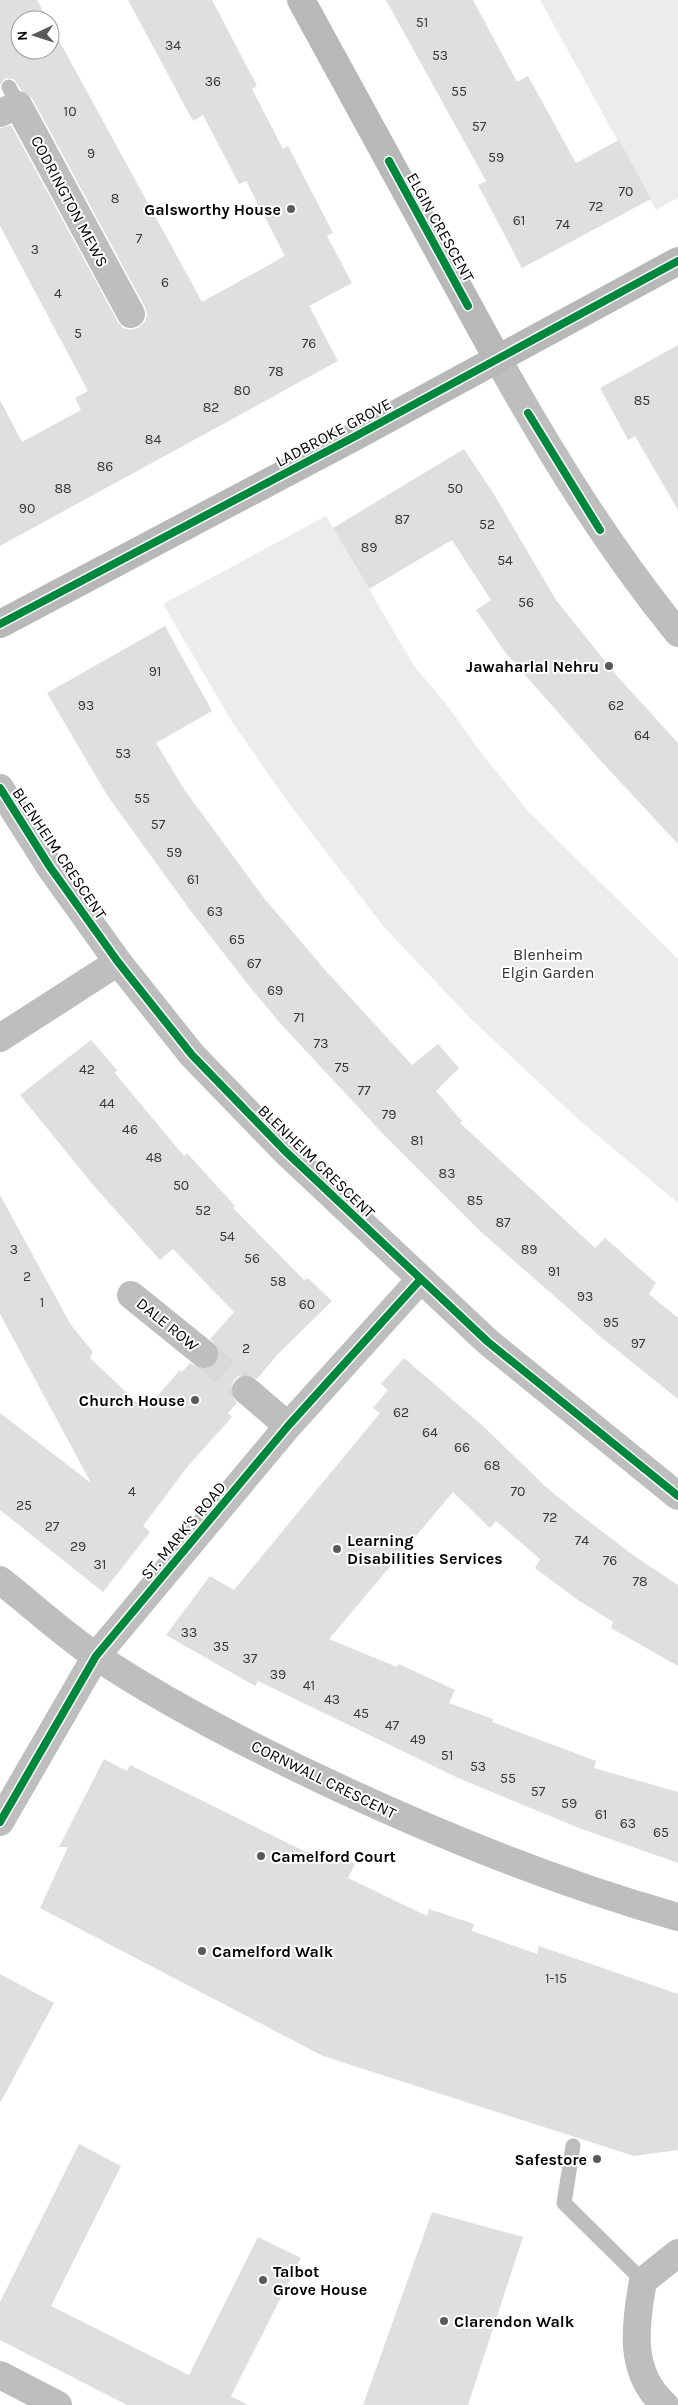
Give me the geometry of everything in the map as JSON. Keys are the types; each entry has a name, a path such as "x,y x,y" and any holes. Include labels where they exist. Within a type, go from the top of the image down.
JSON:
{"main road":[{"name":"ELGIN CRESCENT","path":"301,0 496,358"},
{"name":"LADBROKE GROVE","path":"0,624 354,437 678,260"}],"street":[{"name":"CODRINGTON MEWS","path":"9,102 131,314"},
{"name":"ELGIN CRESCENT","path":"496,358 550,451 600,530 642,589 678,633"},
{"name":"BLENHEIM CRESCENT","path":"0,788 50,867 118,962 192,1055 286,1151 420,1280 502,1354 678,1496"},
{"path":"0,1038 118,962"},
{"name":"ST. MARK'S ROAD","path":"0,1822 96,1656 288,1426 420,1280"},
{"name":"DALE ROW","path":"131,1295 204,1354"},
{"path":"246,1390 288,1426"},
{"name":"CORNWALL CRESCENT","path":"0,1580 96,1656 195,1715 383,1808 498,1857 678,1918"},
{"path":"665,2405 641,2373 635,2336 643,2281 678,2253"},
{"path":"0,2375 58,2405"}],"lane":[{"path":"573,2146 564,2203 643,2281"}],"green space":[{"path":"540,0 678,0 678,198 656,210"},
{"name":"Blenheim Elgin Garden","path":"326,516 414,666 447,705 479,750 528,811 678,959 678,1203 578,1119 520,1065 470,1018 384,927 290,805 232,722 163,604"}],"building":[{"path":"0,0 37,0 42,10 10,10 10,60 60,60 60,42 202,302 285,256 246,181 239,184 203,115 193,121 128,0 212,0 257,86 252,89 283,149 288,146 333,233 327,236 352,283 309,306 338,361 0,546 0,400 22,442 81,410 75,398 88,391 0,226 0,128 11,125 118,322 123,328 130,330 138,328 145,322 147,314 145,307 32,98 21,90 14,79 5,78 0,85"},
{"path":"386,0 473,0 517,82 528,76 576,163 619,140 651,199 522,268 478,185 486,181"},
{"path":"678,345 678,510 635,436 628,440 600,388"},
{"path":"464,449 495,496 556,600 617,676 678,743 678,844 599,759 505,652 476,610 491,600 452,540 369,589 333,528"},
{"path":"165,626 212,711 156,743 186,792 264,898 326,971 412,1065 438,1044 459,1068 436,1091 462,1121 460,1123 595,1248 605,1238 656,1283 649,1294 678,1318 678,1399 602,1338 480,1231 385,1136 279,1022 250,987 190,910 107,795 47,693"},
{"path":"91,1040 118,1071 114,1072 184,1156 187,1153 235,1206 233,1208 304,1280 308,1278 332,1301 278,1354 257,1379 248,1375 240,1375 234,1380 231,1395 237,1403 228,1413 232,1417 188,1466 143,1526 150,1532 103,1592 0,1510 0,1413 91,1483 0,1314 0,1195 71,1325 93,1352 90,1358 145,1410 180,1370 182,1372 190,1363 202,1369 209,1369 216,1364 219,1357 219,1349 210,1339 234,1312 173,1249 160,1260 94,1186 20,1095"},
{"path":"404,1358 484,1427 546,1487 633,1555 678,1585 678,1666 611,1628 613,1622 578,1600 535,1568 540,1559 496,1521 490,1528 453,1492 329,1639 397,1667 399,1664 455,1690 449,1703 493,1719 492,1722 596,1761 594,1768 678,1792 678,1863 579,1828 458,1778 258,1681 255,1686 166,1635 210,1576 234,1590 380,1413 373,1408 388,1390 381,1384"},
{"path":"104,1759 127,1771 130,1765 320,1859 324,1849 355,1864 348,1878 427,1916 429,1909 474,1924 472,1931 537,1954 539,1946 678,1994 678,2150 634,2156 323,2056 40,1908 68,1847 59,1847"},
{"path":"0,1974 54,2003 0,2103"},
{"name":"Talbot Grove House","path":"79,2144 121,2166 51,2306 189,2375 258,2237 301,2258 231,2396 248,2405 127,2405 0,2340 0,2302"},
{"name":"Clarendon Walk","path":"432,2212 523,2237 468,2405 363,2405"}],"tunnel":[{"path":"204,1354 246,1390"}],"cycle path":[{"path":"389,161 468,306"},
{"path":"0,624 354,437 678,261"},
{"path":"528,413 600,530"},
{"path":"0,788 50,867 118,962 192,1055 285,1151 488,1342 678,1496"},
{"path":"0,1822 96,1656 288,1426 420,1280"}],"place":[{"name":"Galsworthy House","path":"291,209"},
{"name":"Jawaharlal Nehru","path":"609,666"},
{"name":"Church House","path":"195,1400"},
{"name":"Learning Disabilities Services","path":"337,1549"},
{"name":"Camelford Court","path":"261,1856"},
{"name":"Camelford Walk","path":"202,1951"},
{"name":"Safestore","path":"597,2159"},
{"name":"Talbot Grove House","path":"263,2280"},
{"name":"Clarendon Walk","path":"444,2321"}]}
